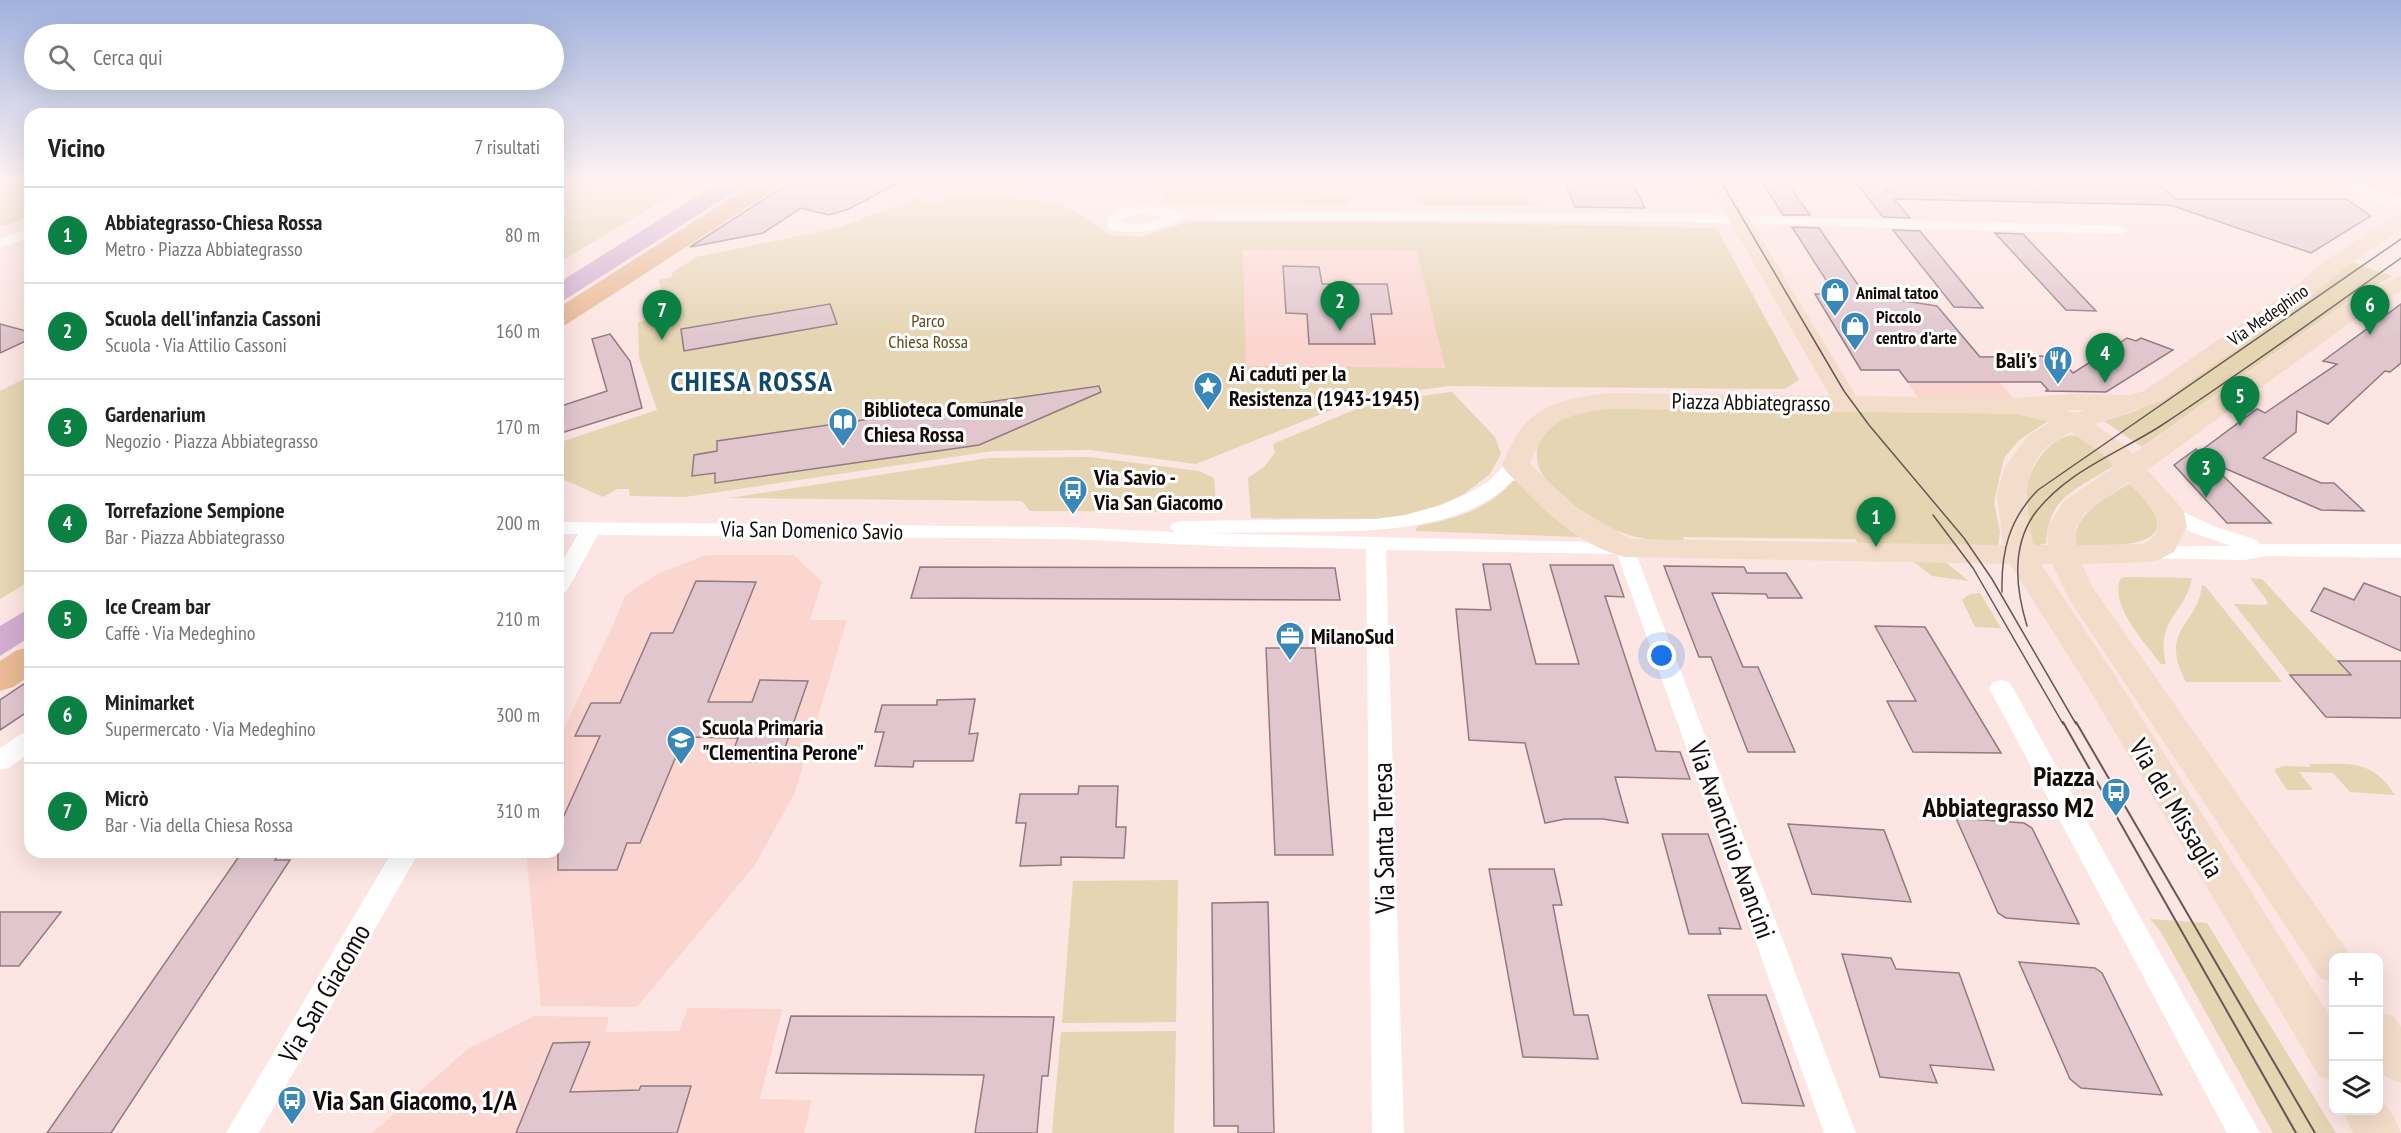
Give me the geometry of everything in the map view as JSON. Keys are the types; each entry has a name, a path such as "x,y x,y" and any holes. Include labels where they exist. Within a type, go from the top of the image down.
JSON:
{"main road":[{"path":"564,315 692,233"},
{"path":"1747,233 1847,403"},
{"name":"Via Medeghino","path":"2132,403 2152,396 2300,294 2331,267 2382,233"},
{"path":"2063,555 2061,528 2074,507 2372,296 2401,283"},
{"name":"Piazza Abbiategrasso","path":"1516,465 1522,446 1536,424 1572,406 1608,401 2016,406 2068,402 2132,403"},
{"path":"2019,554 2011,494 2014,479 2023,460 2037,442 2062,426 2132,403"},
{"name":"Piazza Abbiategrasso","path":"2016,406 2051,413 2074,422 2105,442 2132,467 2170,512"},
{"path":"1516,465 1566,515 1590,532 1625,548 2063,555 2148,553 2164,545 2170,537 2173,527 2170,512"},
{"name":"Via dei Missaglia","path":"2019,554 2100,679 2333,1061"},
{"name":"Via dei Missaglia","path":"2063,555 2079,590 2097,618 2329,958"},
{"path":"0,678 24,663"},
{"path":"2383,1036 2401,1063"},
{"path":"2367,1115 2379,1133"}],"street":[{"path":"0,244 24,234"},
{"name":"Piazza Abbiategrasso","path":"1375,534 1433,517 1491,489 1516,465"},
{"name":"Piazza Abbiategrasso","path":"2170,512 2213,535 2268,549"},
{"name":"Via San Domenico Savio","path":"564,528 1066,533 1213,540 1375,534"},
{"path":"564,577 592,528"},
{"path":"1375,534 1625,548"},
{"name":"Via Santa Teresa","path":"1375,534 1388,1133"},
{"name":"Via Avancinio Avancini","path":"1625,548 1840,1133"},
{"path":"2148,553 2244,553 2268,549 2401,551"},
{"path":"2001,688 2244,1133"},
{"path":"0,761 24,744"},
{"name":"Via San Giacomo","path":"243,1133 403,858"}],"shaded area":[{"path":"638,233 670,233 564,300 564,279"},
{"path":"1243,250 1418,251 1445,369 1245,367"},
{"path":"1847,292 1937,306 2016,402 1920,401"},
{"name":"Scuola Primaria \"Clementina Perone\"","path":"706,555 794,555 822,582 810,620 847,620 795,792 755,865 637,1007 541,1006 527,858 564,858 564,728 625,596 657,574"},
{"path":"24,612 24,641 0,656 0,626"},
{"path":"688,1008 782,1009 760,1099 812,1100 804,1133 372,1133 469,1048 535,1016 609,1017 605,1032 679,1031"}],"green space":[{"path":"564,233 608,233 564,259"},
{"name":"Parco Chiesa Rossa","path":"813,233 1106,233 1141,237 1154,233 1719,233 1799,380 1785,389 1449,386 1389,394 1346,404 1196,464 1090,450 993,451 685,497 630,496 629,489 617,489 603,497 564,480 564,441 657,410 639,357 638,322 666,317 659,280 672,277 672,273 696,257","holes":["1243,250 1417,251 1445,368 1246,366"]},
{"path":"2351,262 2393,276 2360,293 2142,447 2104,421 2136,411 2158,399 2328,282"},
{"path":"24,379 24,585 0,599 0,391"},
{"path":"1452,392 1495,437 1501,454 1490,474 1464,494 1427,511 1389,519 1251,518 1248,478 1264,467 1275,453 1273,444 1356,409 1396,399"},
{"path":"1595,408 1990,410 2051,419 2019,440 2004,458 1994,502 2000,532 1998,546 1859,545 1855,539 1683,537 1685,543 1651,540 1604,525 1570,504 1543,476 1537,460 1539,445 1549,429 1565,418"},
{"path":"2071,435 2088,439 2114,464 2077,488 2059,504 2052,514 2046,543 2036,546 2031,542 2026,487 2032,471 2048,448 2062,438"},
{"path":"1089,457 1199,471 1214,478 1217,512 1030,511 1022,501 729,498 989,458"},
{"path":"1513,481 1517,481 1545,510 1578,533 1579,537 1415,531 1418,526 1470,512 1493,499"},
{"path":"2128,484 2138,490 2150,507 2157,521 2155,532 2134,543 2078,546 2074,543 2079,523 2085,515"},
{"path":"1914,562 1945,562 1969,581 1932,576"},
{"path":"2121,578 2192,578 2183,601 2168,626 2164,648 2166,664 2161,664 2138,635 2124,611 2118,588"},
{"path":"2250,578 2262,579 2351,675 2290,675 2234,604 2266,605 2268,602"},
{"path":"2202,585 2282,682 2186,682 2178,664 2176,650 2178,638 2199,599"},
{"path":"1980,593 2001,628 1975,627 1962,600 1970,594"},
{"path":"2309,764 2347,764 2368,769 2386,783 2395,795 2350,792 2333,773 2299,772 2313,790 2287,790 2275,771 2283,766 2311,767"},
{"path":"1178,880 1176,1022 1062,1023 1073,881"},
{"path":"2150,919 2207,923 2336,1133 2273,1133 2161,932"},
{"path":"1176,1031 1174,1133 1052,1133 1061,1032"}],"building":[{"path":"712,233 763,233 763,233 690,247"},
{"path":"1796,233 1822,233 1865,295 1937,306 1980,357 2057,356 2073,373 2100,356 2108,356 2105,353 2127,338 2136,341 2141,338 2173,350 2106,392 2045,391 2048,390 2041,382 1908,382 1899,370 1861,370 1815,294 1835,294"},
{"path":"1895,233 1922,233 1983,308 1954,307"},
{"path":"1995,233 2023,234 2096,311 2066,310"},
{"path":"2252,233 2344,233 2311,253"},
{"path":"1283,266 1319,267 1322,284 1387,284 1392,314 1371,314 1375,344 1309,344 1307,314 1286,313"},
{"path":"830,304 837,324 684,351 681,329"},
{"path":"2401,304 2401,363 2390,372 2385,371 2328,424 2297,411 2296,432 2263,458 2321,483 2334,483 2364,511 2321,510 2208,461 2271,523 2227,523 2174,465 2196,449 2199,452 2257,409 2265,413 2337,364 2323,361"},
{"path":"0,324 24,330 24,342 0,353"},
{"path":"610,334 630,361 642,408 564,432 564,405 607,391 592,339"},
{"path":"1099,386 1101,392 979,445 715,483 715,473 692,476 694,455 717,451 717,441"},
{"path":"1483,564 1510,564 1536,664 1579,664 1550,565 1613,565 1624,597 1605,596 1656,751 1680,752 1690,779 1615,777 1628,823 1603,819 1565,819 1545,823 1525,743 1469,740 1456,609 1491,610"},
{"path":"1664,566 1744,567 1747,573 1786,573 1802,598 1768,598 1766,594 1712,593 1743,667 1758,667 1795,752 1748,752 1711,657 1699,657"},
{"path":"920,567 1335,568 1340,600 911,598"},
{"path":"696,581 756,582 708,702 752,702 760,680 808,681 780,762 729,762 738,738 684,737 640,843 627,843 617,870 558,870 558,858 564,858 564,816 600,736 575,736 591,703 620,703 651,633 673,633"},
{"path":"2364,583 2401,597 2401,651 2311,611 2324,588 2354,600"},
{"path":"1875,626 1925,627 2001,753 1913,752 1887,701 1916,701"},
{"path":"1266,648 1315,648 1333,855 1275,855"},
{"path":"2338,661 2401,661 2401,718 2326,717 2290,675 2351,675"},
{"path":"24,684 24,714 0,730 0,700"},
{"path":"975,699 969,734 978,733 973,761 914,761 913,767 875,766 884,732 875,732 882,705 937,705 937,700"},
{"path":"1079,786 1118,786 1116,827 1126,827 1124,858 1061,857 1061,865 1020,866 1026,823 1016,823 1020,794 1078,794"},
{"path":"1956,818 2024,823 2032,828 2079,924 2006,918 1998,913"},
{"path":"1788,824 1884,830 1911,902 1812,894"},
{"path":"1662,834 1708,834 1741,929 1719,928 1721,934 1689,934"},
{"path":"238,858 290,860 111,1133 47,1133"},
{"path":"1489,869 1554,869 1562,905 1553,905 1574,1015 1588,1015 1598,1059 1523,1057"},
{"path":"1268,902 1274,1133 1238,1133 1238,1126 1214,1126 1212,903"},
{"path":"0,912 61,912 19,966 0,966"},
{"path":"1842,954 1891,958 1896,969 1959,973 1994,1070 1930,1065 1937,1083 1880,1077"},
{"path":"2019,962 2095,968 2102,973 2162,1095 2081,1088 2070,1079"},
{"path":"1708,995 1766,995 1804,1106 1742,1103"},
{"path":"791,1016 1054,1017 1048,1076 1042,1076 1037,1133 975,1133 984,1075 776,1073"},
{"path":"590,1042 570,1092 639,1090 641,1086 691,1086 677,1133 516,1133 553,1043"}],"tram line":[{"path":"1751,233 1844,391 1869,425 1964,538 1992,579 2076,724"},
{"path":"2002,592 2003,563 2009,537 2020,513 2038,490 2401,239"},
{"path":"2027,626 2018,584 2021,542 2033,516 2060,487 2093,464 2162,425 2192,405 2401,258"},
{"path":"1933,515 1973,568 2063,724"},
{"path":"2063,722 2296,1133"},
{"path":"2076,722 2315,1133"}],"place":[{"name":"Animal tatoo","path":"1835,318"},
{"name":"Scuola dell'infanzia Cassoni","path":"1340,331"},
{"name":"Minimarket","path":"2370,335"},
{"name":"Micrò","path":"662,340"},
{"name":"Piccolo centro d'arte","path":"1855,352"},
{"name":"Torrefazione Sempione","path":"2105,383"},
{"name":"Bali's","path":"2058,386"},
{"name":"Ai caduti per la Resistenza (1943-1945)","path":"1208,412"},
{"name":"Ice Cream bar","path":"2240,426"},
{"name":"Biblioteca Comunale Chiesa Rossa","path":"843,448"},
{"name":"Gardenarium","path":"2206,498"},
{"name":"Via Savio - Via San Giacomo","path":"1073,516"},
{"name":"Abbiategrasso-Chiesa Rossa","path":"1876,547"},
{"name":"MilanoSud","path":"1290,662"},
{"name":"Scuola Primaria \"Clementina Perone\"","path":"681,766"},
{"name":"Piazza Abbiategrasso M2","path":"2116,818"},
{"name":"Via San Giacomo, 1/A","path":"292,1126"}],"district":[{"name":"CHIESA ROSSA","path":"752,380"}]}
